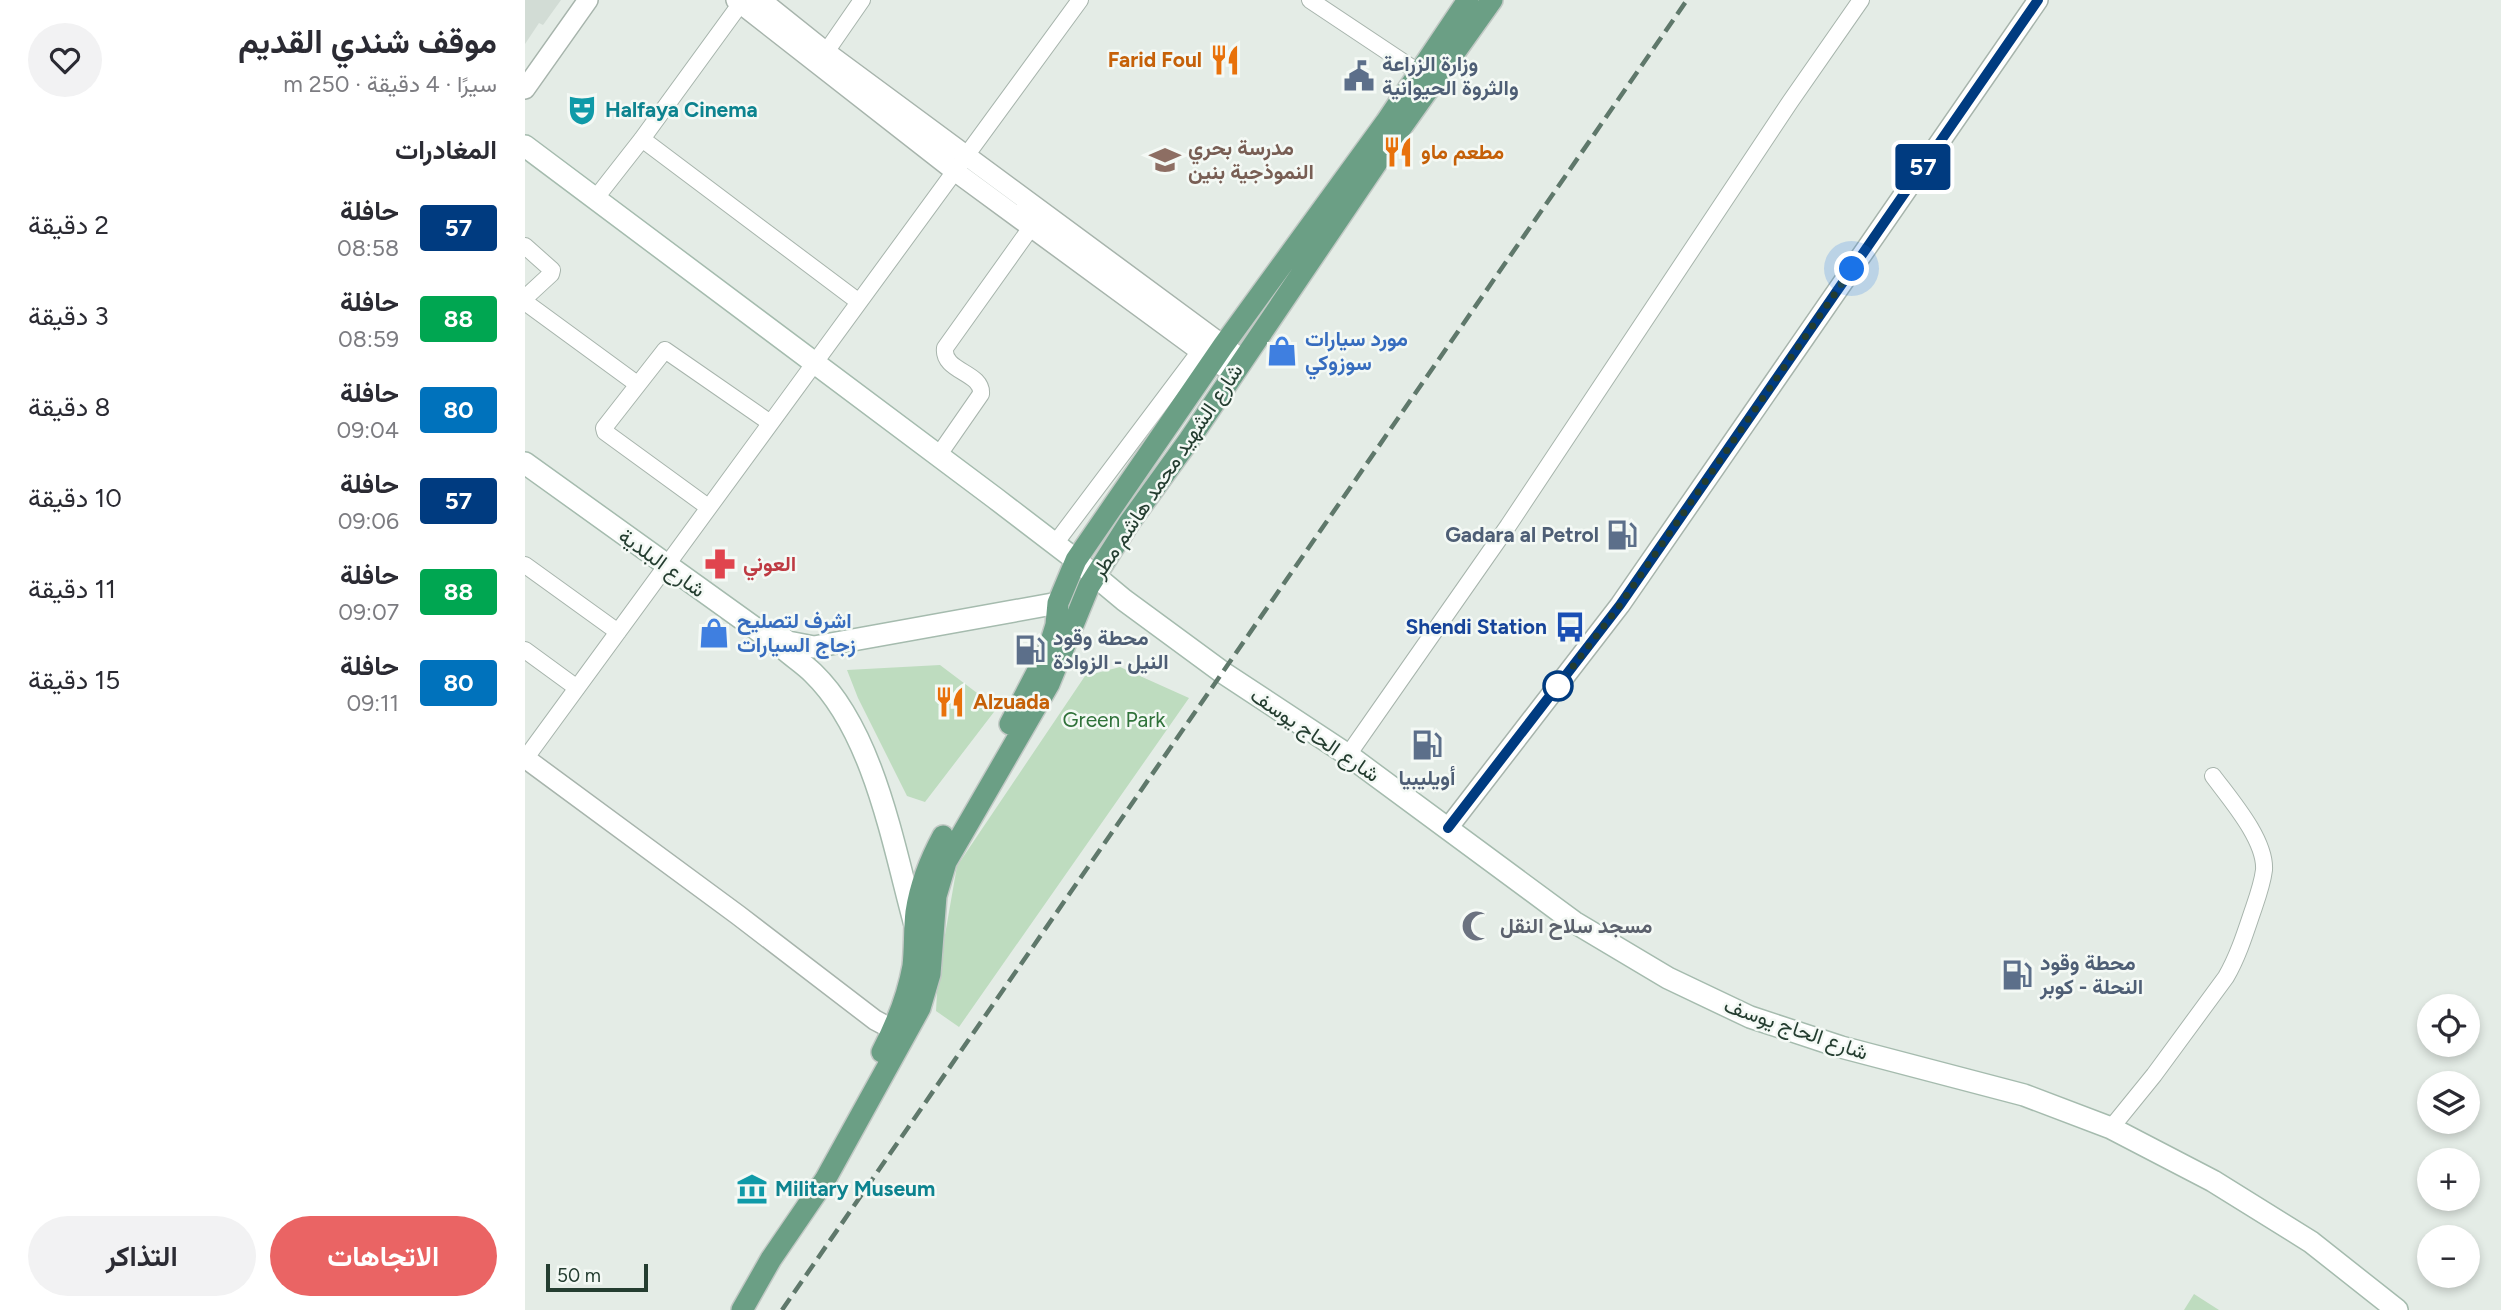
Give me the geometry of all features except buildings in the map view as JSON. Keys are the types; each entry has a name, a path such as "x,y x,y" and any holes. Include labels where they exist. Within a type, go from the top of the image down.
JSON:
{"main road":[{"name":"شارع الشهيد محمد هاشم مطر","path":"731,1310 816,1169 892,1029 909,979 916,910 932,856 1007,729 1048,651 1056,625 1058,603 1076,560 1212,352 1386,122 1468,0"},
{"name":"شارع الشهيد محمد هاشم مطر","path":"742,1310 771,1259 825,1180 920,1008 930,974 936,896 946,862 1049,684 1095,576 1386,149 1492,0"},
{"name":"شارع الحاج يوسف","path":"525,146 939,456 1222,673 1348,755 1574,922 1668,978 1750,1017 1841,1047 2024,1095 2111,1128 2213,1181 2311,1242 2397,1310"},
{"name":"شارع البلدية","path":"525,450 814,673 842,711 875,779 915,927"},
{"name":"شارع البلدية","path":"525,463 788,642 814,647 1058,603"}],"street":[{"path":"525,89 588,0"},
{"path":"761,0 962,164 1032,226 1212,352 1238,366"},
{"path":"826,52 862,0"},
{"path":"892,1029 875,1020 525,758 1080,0"},
{"path":"1310,0 1418,72"},
{"path":"1348,755 1508,526 1790,102 1861,0"},
{"path":"1448,828 1620,605 2038,0"},
{"path":"595,199 642,139 739,2 962,164 1212,352"},
{"path":"642,139 859,302"},
{"path":"939,456 982,389 948,361 944,355 945,348 1032,226"},
{"path":"525,246 552,270 525,300 637,384"},
{"path":"708,507 603,431 665,350 769,422"},
{"path":"1055,545 1212,352"},
{"path":"525,565 618,632"},
{"path":"525,650 577,688"},
{"path":"2111,1128 2154,1075 2226,976 2235,961 2259,892 2264,867 2260,850 2249,826 2213,776"}],"shaded area":[{"path":"525,0 561,0 543,25 539,23 525,44"}],"green space":[{"path":"940,665 997,708 925,802 907,796 858,698 847,670"},
{"name":"Green Park","path":"1120,667 1189,698 959,1027 936,1011 938,975 957,866 1085,676"},
{"path":"2194,1294 2219,1310 2184,1310"}],"railway":[{"path":"782,1310 1687,0"}],"bus line":[{"name":"57","path":"1448,828 1620,605 2038,0"}],"place":[{"name":"Farid Foul","path":"1225,60"},
{"name":"وزارة الزراعة والثروة الحيوانية","path":"1359,76"},
{"name":"Halfaya Cinema","path":"582,110"},
{"name":"مطعم ماو","path":"1398,152"},
{"name":"مدرسة بحري النموذجية بنين","path":"1165,160"},
{"name":"مورد سيارات سوزوكي","path":"1282,351"},
{"name":"Gadara al Petrol","path":"1622,535"},
{"name":"العوني","path":"720,564"},
{"name":"Shendi Station","path":"1570,627"},
{"name":"اشرف لتصليح زجاج السيارات","path":"714,633"},
{"name":"محطة وقود النيل - الزوادة","path":"1030,650"},
{"name":"Alzuada","path":"950,702"},
{"name":"أويليبيا","path":"1427,745"},
{"name":"مسجد سلاح النقل","path":"1477,926"},
{"name":"محطة وقود النحلة - كوبر","path":"2017,975"},
{"name":"Military Museum","path":"752,1189"}],"route":[{"path":"1558,686 1620,605 1852,269"}]}
